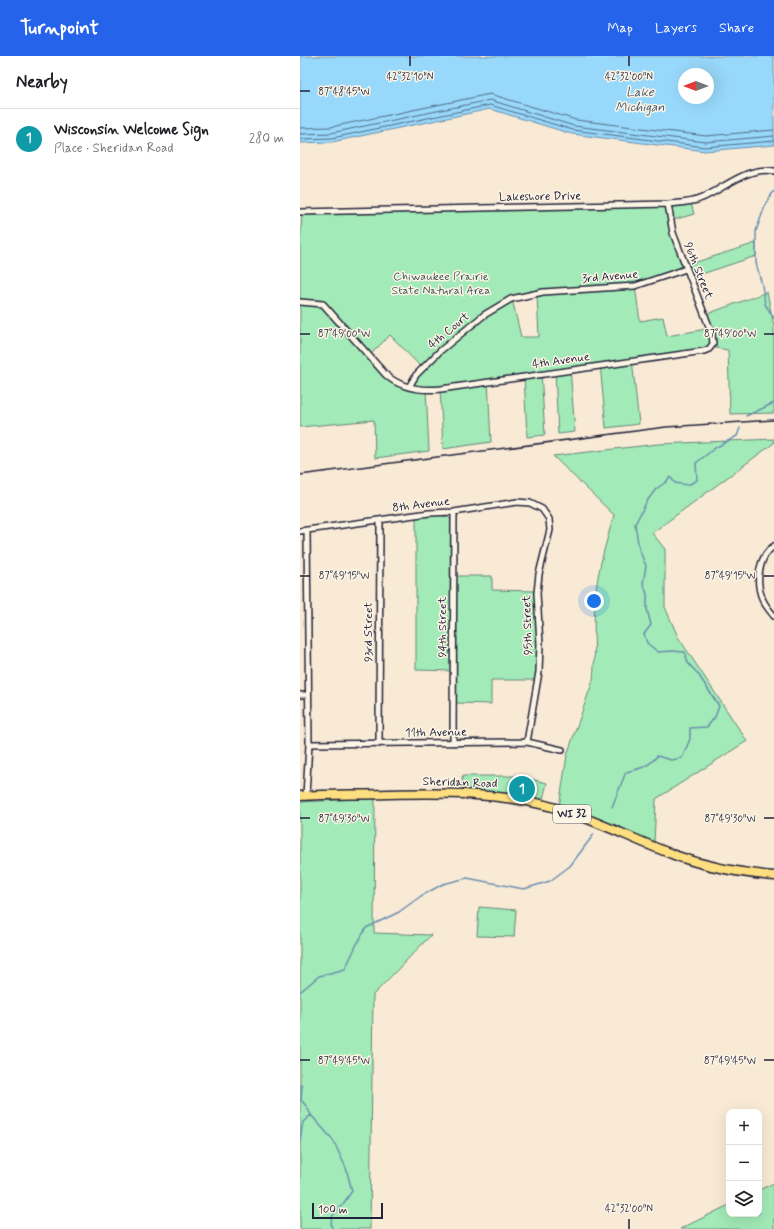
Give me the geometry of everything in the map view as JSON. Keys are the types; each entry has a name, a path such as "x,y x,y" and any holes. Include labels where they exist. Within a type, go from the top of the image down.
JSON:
{"main road":[{"name":"Sheridan Road","path":"303,796 437,793 483,794 511,798 556,808 677,856 708,866 748,874 774,876"}],"street":[{"name":"Lakeshore Drive","path":"300,212 668,204 697,200 750,173 765,170 774,171"},
{"name":"96th Street","path":"668,204 673,233 686,269 709,323 714,339 713,344"},
{"name":"3rd Avenue","path":"533,294 635,286 686,269"},
{"name":"4th Court","path":"409,387 414,378 426,364 484,315 512,299 533,294"},
{"path":"300,302 323,304 386,375 392,380 409,387"},
{"name":"4th Avenue","path":"409,387 426,390 700,352 709,349 713,344"},
{"name":"8th Avenue","path":"300,531 429,513 454,512 517,502 530,503 542,509"},
{"name":"95th Street","path":"527,742 539,672 540,644 537,593 539,574 550,530 549,519 542,509"},
{"name":"94th Street","path":"453,743 454,512"},
{"name":"93rd Street","path":"379,744 380,521"},
{"path":"303,796 309,744 307,531"},
{"path":"773,547 765,555 762,563 759,574 759,586 762,598 774,616"},
{"path":"300,695 308,695"},
{"name":"11th Avenue","path":"309,744 527,742 562,750"}],"green space":[{"name":"Chiwaukee Prairie State Natural Area","path":"691,203 694,214 670,221 687,265 756,243 756,256 690,278 684,270 641,285 563,288 512,299 521,337 539,337 537,295 635,286 640,321 663,317 667,336 712,328 707,314 767,292 774,326 774,413 730,414 728,350 709,347 632,359 639,424 606,428 600,364 570,368 575,432 558,434 555,371 541,372 545,435 527,437 524,375 488,380 491,442 443,449 440,387 426,388 429,451 375,458 374,420 300,427 300,245 302,215 651,207","holes":["390,335 423,369 415,379 413,391 391,382 368,357"]},
{"path":"774,439 774,443 652,533 665,549 665,607 678,637 747,741 656,799 654,844 559,807 567,755 593,680 594,610 596,589 602,557 614,515 553,456 658,444"},
{"path":"439,515 448,517 451,520 452,576 492,576 492,590 536,591 538,651 536,680 491,680 491,704 456,703 456,671 416,670 416,518"},
{"path":"462,776 518,776 547,783 542,803 463,791"},
{"path":"375,798 374,933 431,935 373,995 370,1229 300,1229 300,802"},
{"path":"479,907 516,910 514,937 477,936"},
{"path":"774,1183 774,1229 680,1229 726,1206 726,1217 762,1217 762,1189"}],"water":[{"name":"Lake Michigan","path":"300,56 774,56 774,145 705,151 572,134 490,109 332,142 300,143"}],"waterway":[{"path":"774,191 766,203 756,231 756,263 765,304 774,318"},
{"path":"746,416 774,403"},
{"path":"612,807 626,772 639,769 651,763 657,756 671,760 682,758 690,739 690,728 707,727 715,717 719,706 698,674 688,663 685,652 658,652 647,643 644,634 651,625 647,609 647,594 643,583 646,566 639,549 635,524 647,501 656,489 670,477 675,483 688,485 697,480 696,463 715,448 737,436 740,428"},
{"path":"300,992 319,976 345,969 366,928 399,912 421,896 443,884 467,878 524,889 550,881 570,866 594,834"},
{"path":"300,1085 302,1086 301,1100 311,1115 333,1140 346,1168 352,1191 333,1215 331,1221 332,1229"},
{"path":"300,1141 303,1122 311,1115"}],"railway":[{"path":"300,475 666,427 774,420"}],"place":[{"name":"Wisconsin Welcome Sign","path":"522,789"}]}
